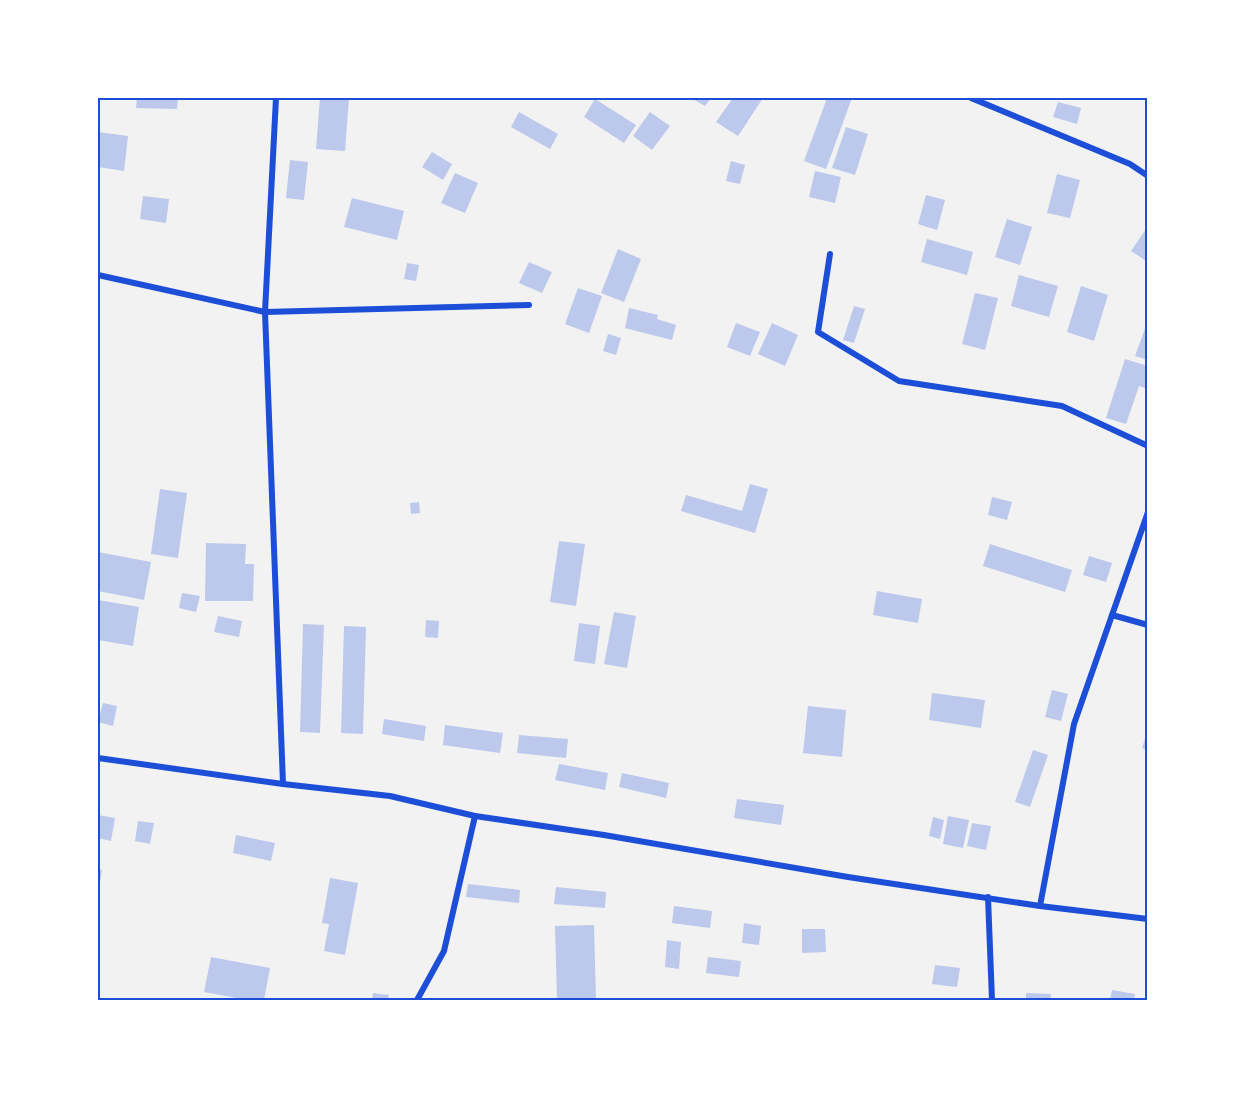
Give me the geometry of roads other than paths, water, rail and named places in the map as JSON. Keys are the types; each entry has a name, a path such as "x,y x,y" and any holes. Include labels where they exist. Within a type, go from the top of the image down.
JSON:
{"street":[{"path":"276,98 265,312 283,784"},
{"path":"971,98 1130,164 1148,176"},
{"path":"830,254 818,332 899,381 1062,406 1148,446"},
{"path":"98,275 265,312 529,305"},
{"path":"1040,906 1074,724 1148,512"},
{"path":"1112,615 1148,625"},
{"path":"98,758 283,784 390,796 475,816 1040,906 1148,920"},
{"path":"417,1000 444,951 475,816"},
{"path":"988,897 992,1000"}]}
